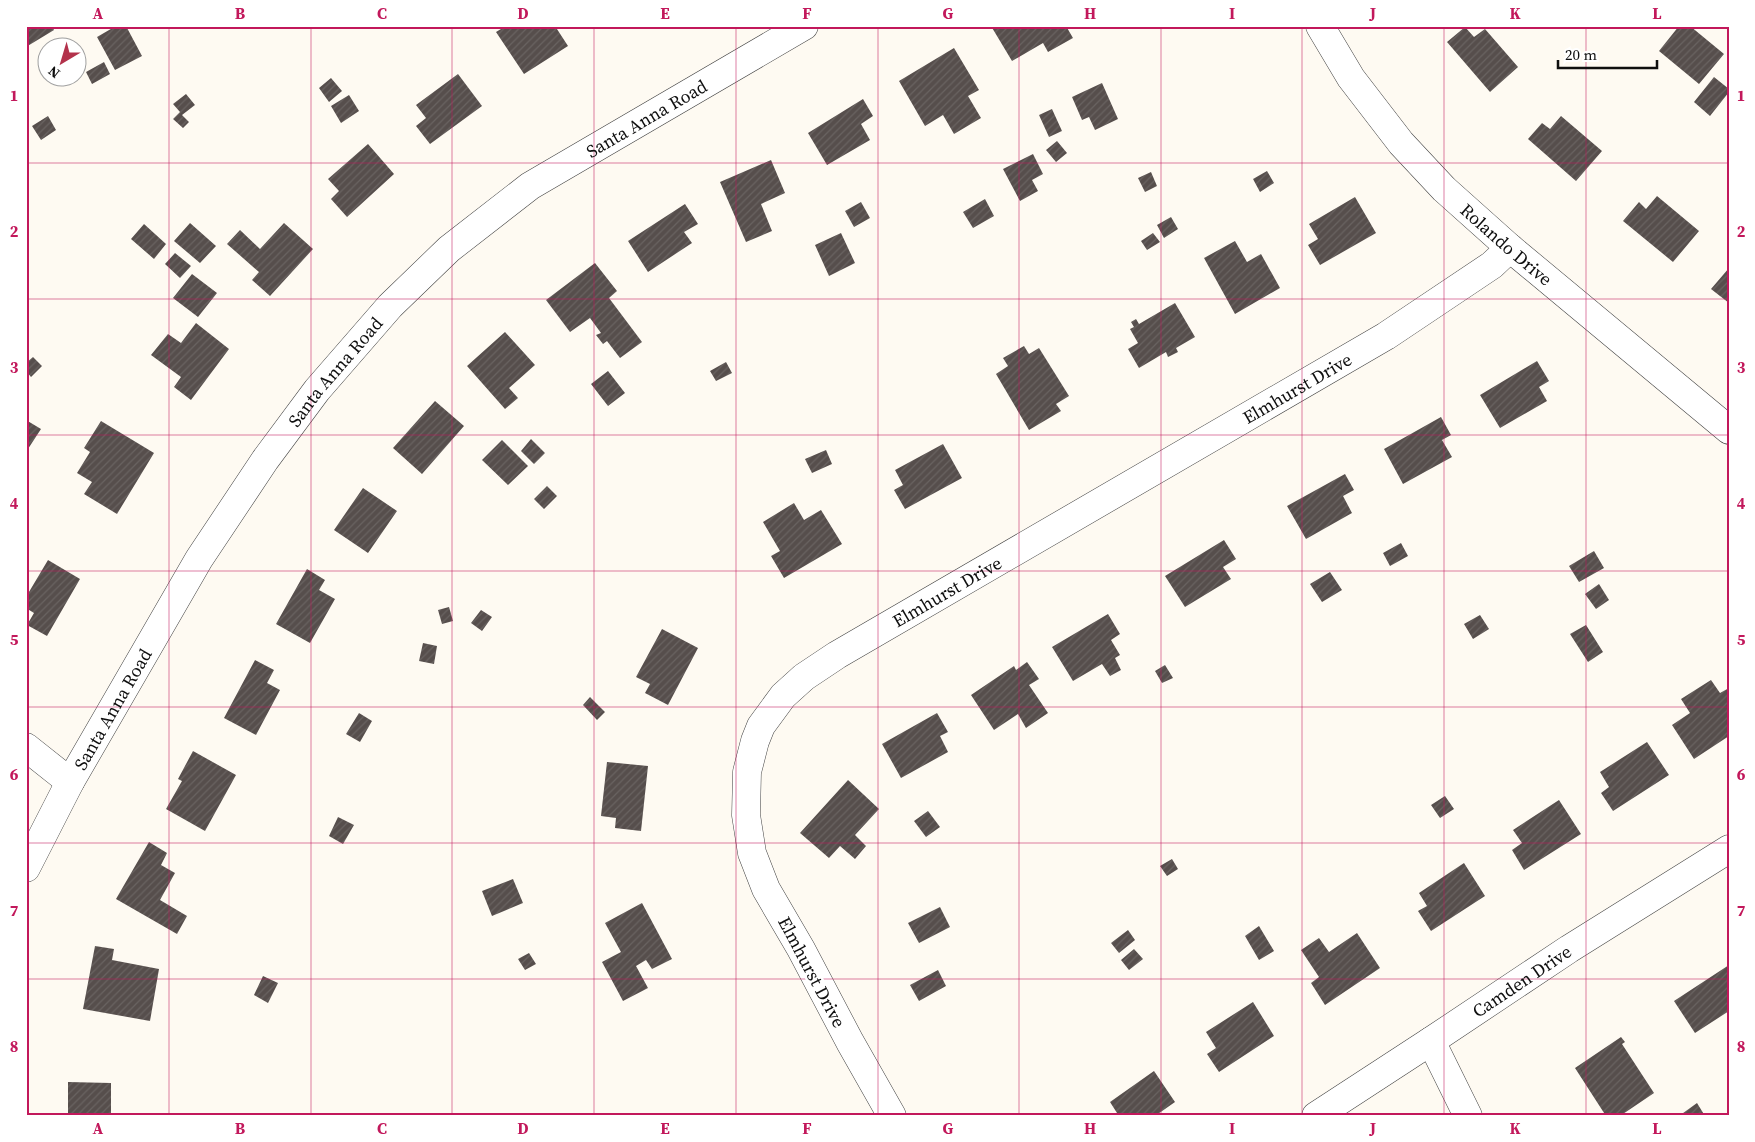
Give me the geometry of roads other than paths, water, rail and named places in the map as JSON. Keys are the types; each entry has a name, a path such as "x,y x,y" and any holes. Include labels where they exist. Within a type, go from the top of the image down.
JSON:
{"street":[{"name":"Santa Anna Road","path":"26,868 70,782 199,559 265,460 317,390 390,306 449,249 530,186 804,26"},
{"name":"Rolando Drive","path":"1320,26 1351,78 1401,143 1444,188 1510,248 1729,430"},
{"name":"Elmhurst Drive","path":"892,1116 766,889 752,853 746,815 747,772 761,726 783,696 804,677 837,655 1386,336 1492,265 1510,248"},
{"path":"26,747 70,782"},
{"name":"Camden Drive","path":"1316,1116 1569,949 1729,849"},
{"path":"1432,1041 1468,1116"}]}
